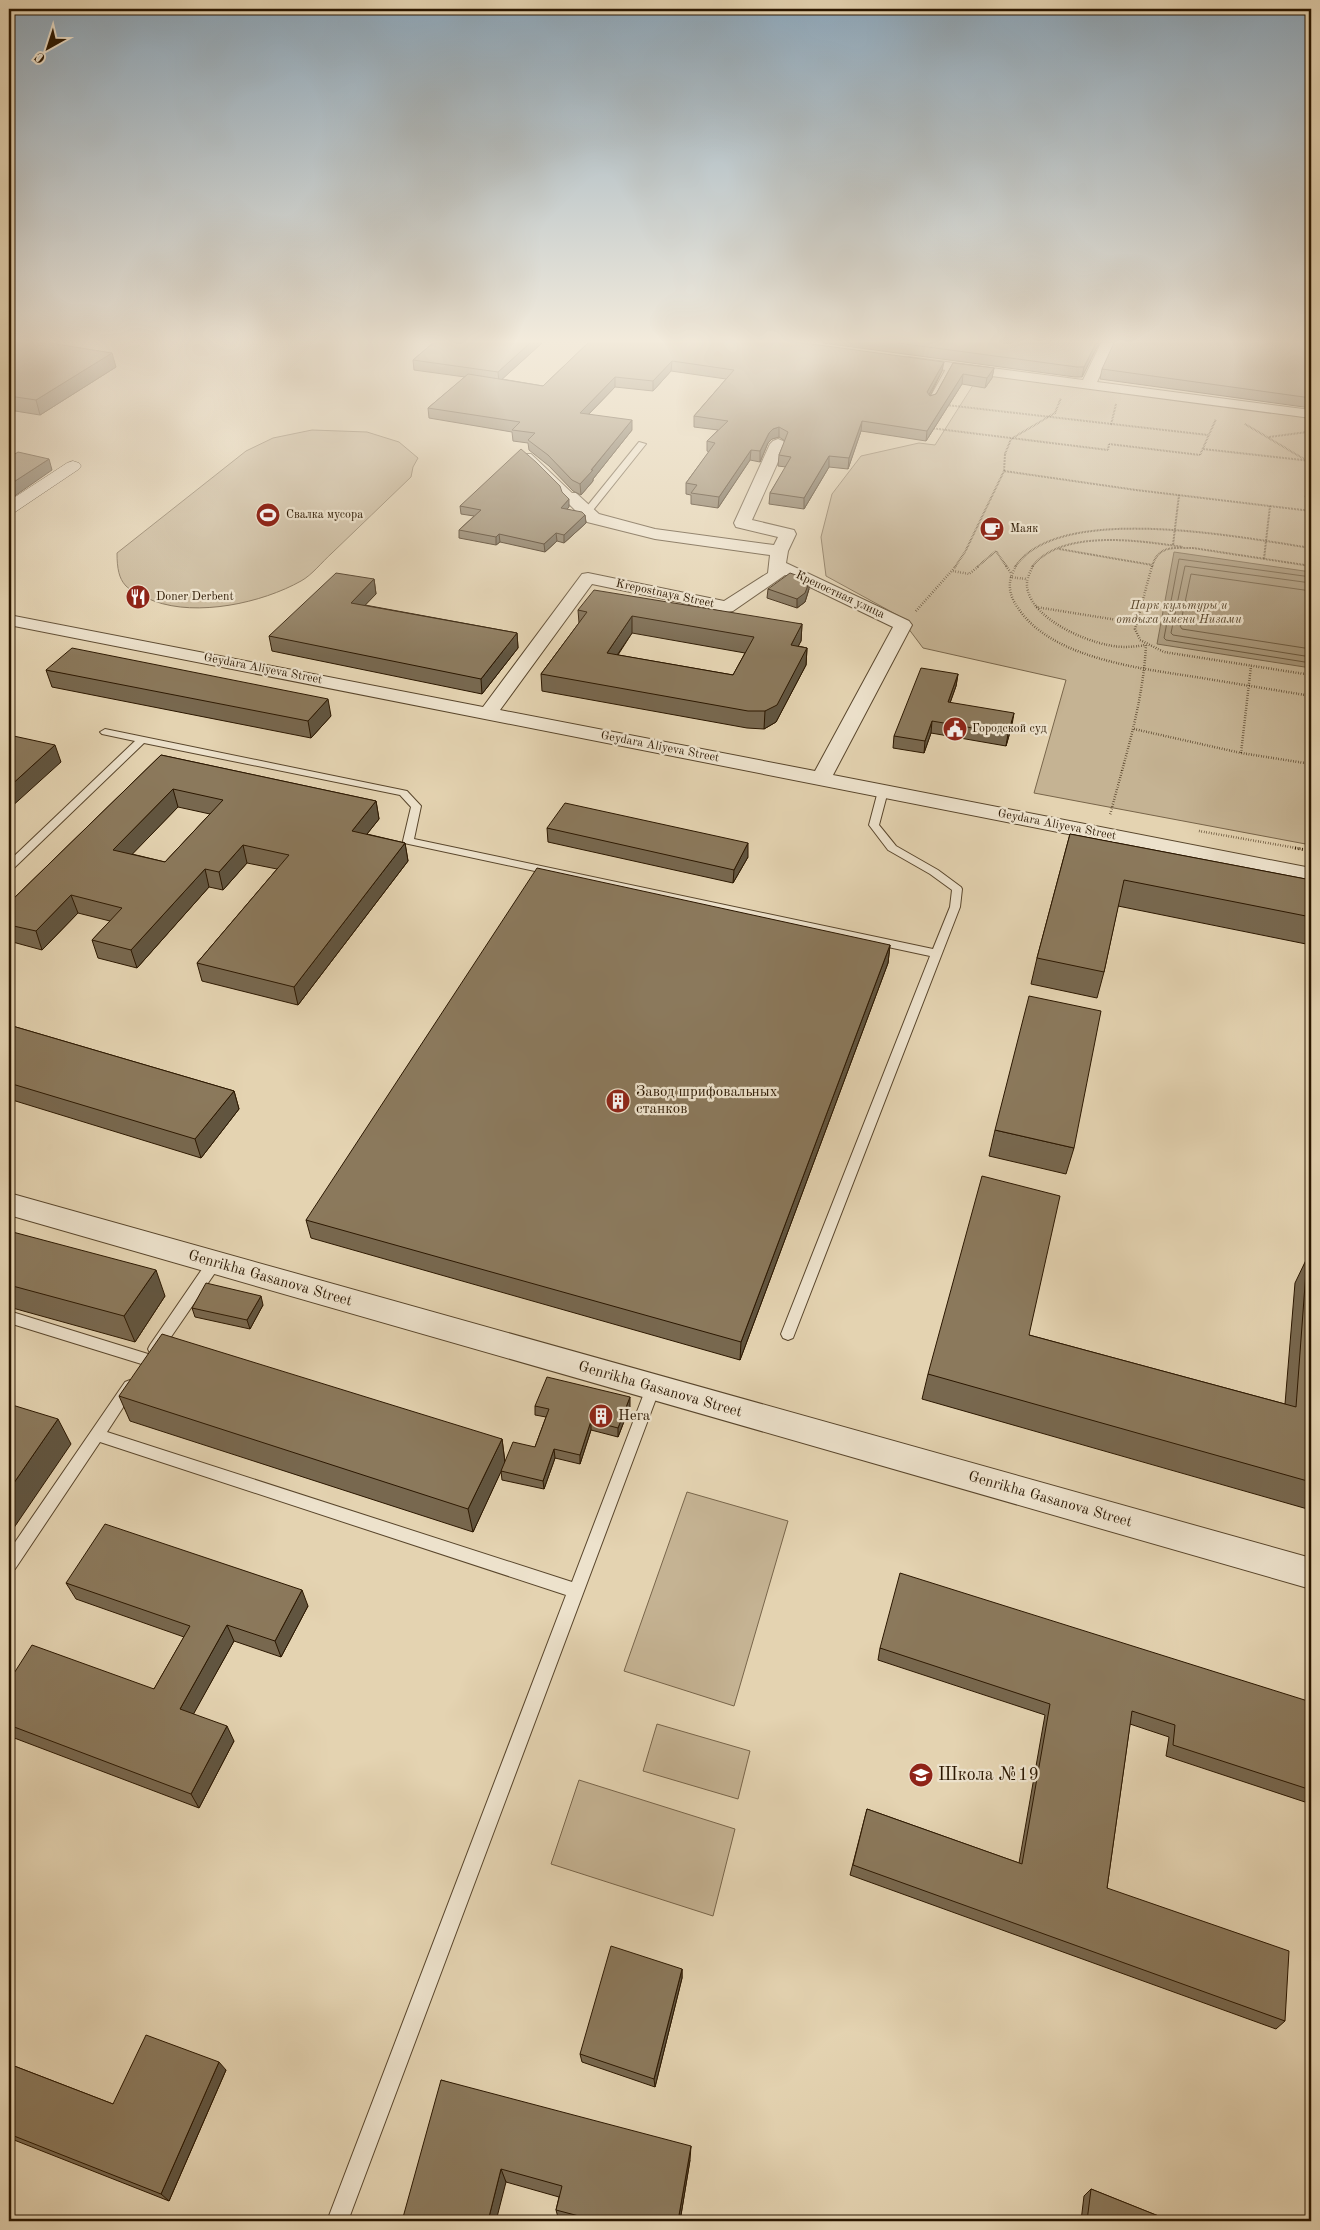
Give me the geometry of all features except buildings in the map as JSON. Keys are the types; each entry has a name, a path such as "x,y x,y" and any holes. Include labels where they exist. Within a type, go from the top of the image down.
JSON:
{"street":[{"path":"570,496 593,518 656,534 778,558 788,534 742,523 777,447"},
{"path":"9,508 72,466"},
{"name":"Крепостная улица","path":"778,558 903,625"},
{"name":"Krepostnaya Street","path":"488,714 588,578 727,606 776,575 778,558"},
{"name":"Geydara Aliyeva Street","path":"9,620 1311,875"},
{"path":"822,779 903,625"},
{"name":"Genrikha Gasanova Street","path":"9,1204 1311,1574"}],"lane":[{"path":"587,512 640,447"},
{"path":"522,451 541,466 570,496"},
{"path":"104,732 403,793 416,806 408,841 937,954"},
{"path":"9,867 143,739"},
{"path":"788,1334 955,907 958,889 934,872 892,848 874,824 882,791"},
{"path":"9,1564 214,1263"},
{"path":"9,1317 148,1360"},
{"path":"338,2221 653,1388"},
{"path":"97,1435 576,1591"}],"path":[{"path":"903,625 953,571 973,536 1004,471 1005,454 1008,447"},
{"path":"1082,447 1108,450 1108,447"},
{"path":"1134,447 1200,455 1203,449 1311,461"},
{"path":"1285,447 1307,460"},
{"path":"1004,471 1311,511"},
{"path":"1173,545 1180,495"},
{"path":"1264,559 1270,506"},
{"path":"1311,548 1175,531 1119,528 1067,535 1039,546 1028,552 1020,560 1011,575 1011,595 1015,604 1026,618 1042,632 1089,655 1146,669 1311,696"},
{"path":"1146,645 1119,648 1086,638 1059,626 1036,607 1028,595 1026,579 1035,564 1058,549 1078,543 1109,540 1143,540 1311,566"},
{"path":"1183,547 1159,552 1155,556 1136,623 1136,634 1146,645 1164,652 1311,675"},
{"path":"1058,549 1152,565"},
{"path":"953,571 969,574 996,551 1011,575 1026,579"},
{"path":"1036,607 1136,623"},
{"path":"1110,814 1134,729 1146,669 1146,645"},
{"path":"1241,753 1251,666"},
{"path":"1134,729 1241,753 1311,764"}],"green space":[{"name":"Свалка мусора","path":"254,447 405,447 418,458 413,467 411,477 309,575 285,589 268,596 229,605 190,608 171,606 154,601 136,593 125,585 121,579 117,564 117,553 246,451"},
{"name":"Парк культуры и отдыха имени Низами","path":"901,447 1311,447 1311,474 1305,497 1311,498 1311,845 1034,793 1066,680 923,648 899,616 826,576 821,537 832,494 861,456"},
{"path":"687,1492 788,1521 734,1706 624,1671"},
{"path":"657,1724 750,1751 738,1799 643,1771"},
{"path":"579,1780 735,1829 713,1916 551,1864"}],"water":[{"path":"1174,552 1311,572 1311,668 1157,644"}],"place":[{"name":"Свалка мусора","path":"268,515"},
{"name":"Маяк","path":"992,529"},
{"name":"Doner Derbent","path":"138,597"},
{"name":"Городской суд","path":"955,729"},
{"name":"Завод шрифовальных станков","path":"618,1101"},
{"name":"Нега","path":"601,1416"},
{"name":"Школа №19","path":"921,1775"}]}
